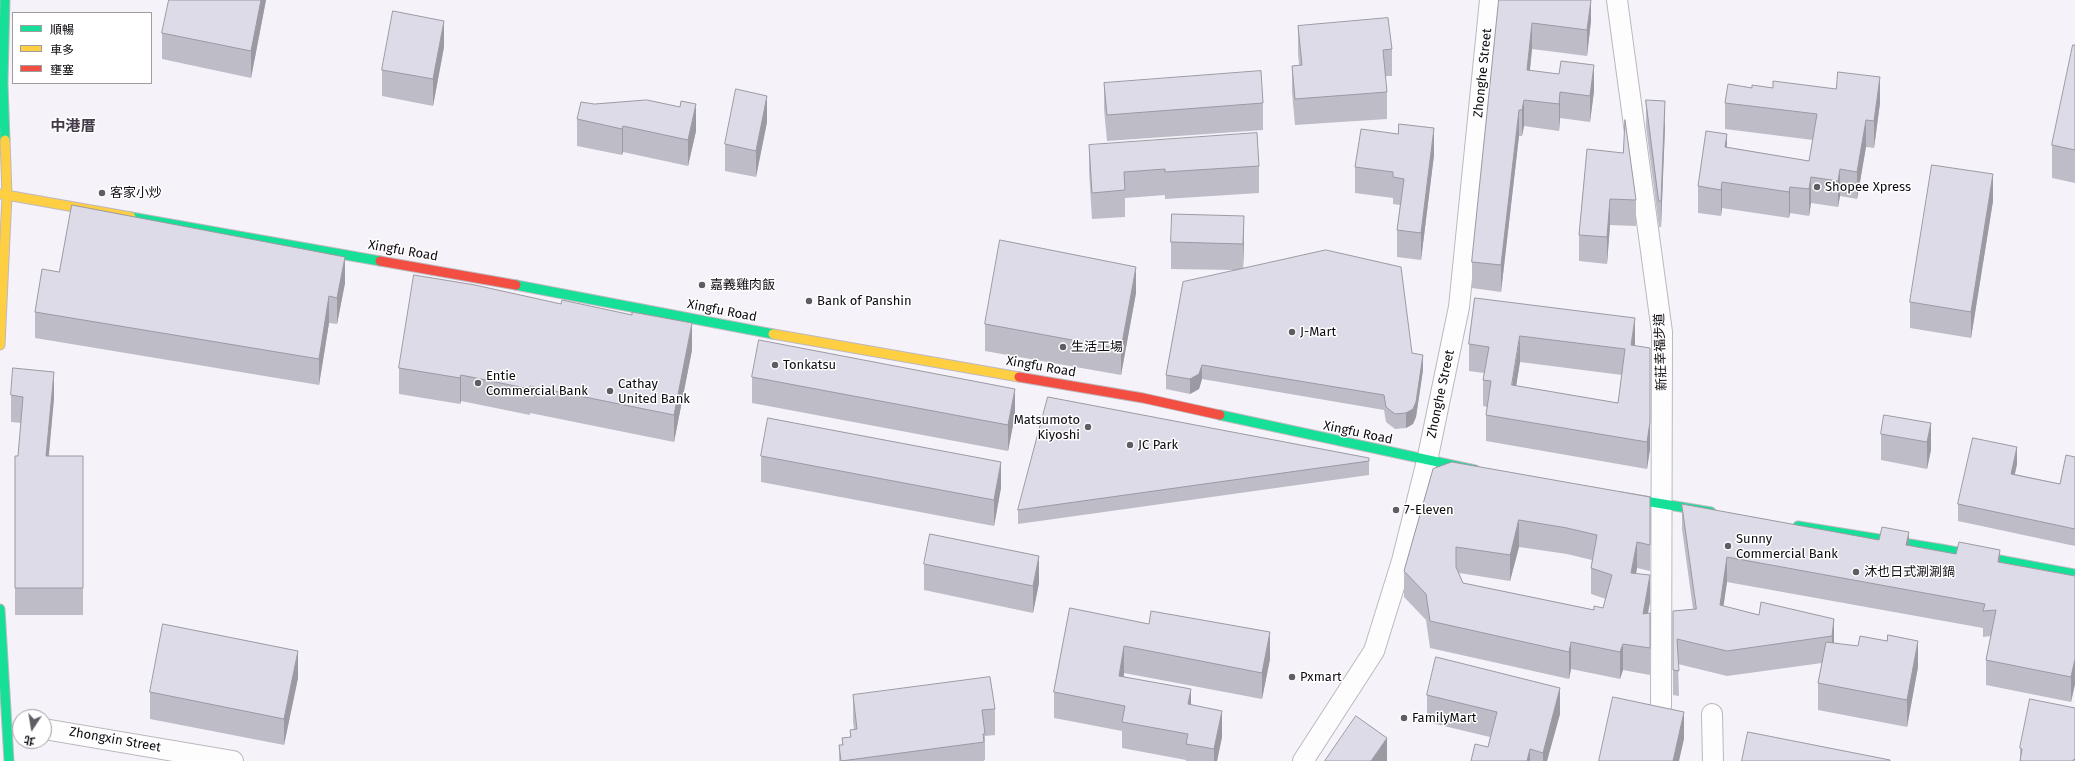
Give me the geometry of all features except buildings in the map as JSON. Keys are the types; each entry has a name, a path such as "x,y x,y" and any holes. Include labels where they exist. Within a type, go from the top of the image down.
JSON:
{"street":[{"path":"0,345 4,194 3,83 5,0"},
{"name":"Zhonghe Street","path":"1303,761 1374,651 1402,562 1428,461 1459,307 1490,0"},
{"name":"新莊幸福步道","path":"1617,0 1662,332 1662,706"},
{"name":"Xingfu Road","path":"4,194 489,280 759,332 1143,398 1428,461 1482,471"},
{"path":"1608,494 1663,505 1724,514"},
{"path":"1785,524 1941,549 2075,574"},
{"path":"0,609 9,723 9,761"},
{"path":"1712,714 1713,761"},
{"name":"Zhongxin Street","path":"52,730 233,761"}],"traffic: fast":[{"path":"5,0 3,83 5,140"},
{"path":"131,217 380,261"},
{"path":"516,285 773,334"},
{"path":"1220,415 1475,470"},
{"path":"1621,497 1711,512"},
{"path":"1798,526 1941,549 2075,574"},
{"path":"0,609 9,761"}],"traffic: slow":[{"path":"0,345 7,195 5,140"},
{"path":"0,194 131,217"},
{"path":"773,334 1019,377"}],"traffic: jam":[{"path":"380,261 516,285"},
{"path":"1019,377 1143,398 1220,415"}],"place":[{"name":"Shopee Xpress","path":"1817,187"},
{"name":"客家小炒","path":"102,193"},
{"name":"嘉義雞肉飯","path":"702,285"},
{"name":"Bank of Panshin","path":"809,301"},
{"name":"J-Mart","path":"1292,332"},
{"name":"生活工場","path":"1063,347"},
{"name":"Tonkatsu","path":"775,365"},
{"name":"Entie Commercial Bank","path":"478,383"},
{"name":"Cathay United Bank","path":"610,391"},
{"name":"Matsumoto Kiyoshi","path":"1088,427"},
{"name":"JC Park","path":"1130,445"},
{"name":"7-Eleven","path":"1396,510"},
{"name":"Sunny Commercial Bank","path":"1728,546"},
{"name":"沐也日式涮涮鍋","path":"1856,572"},
{"name":"Pxmart","path":"1292,677"},
{"name":"FamilyMart","path":"1404,718"}],"district":[{"name":"中港厝","path":"73,127"}]}
